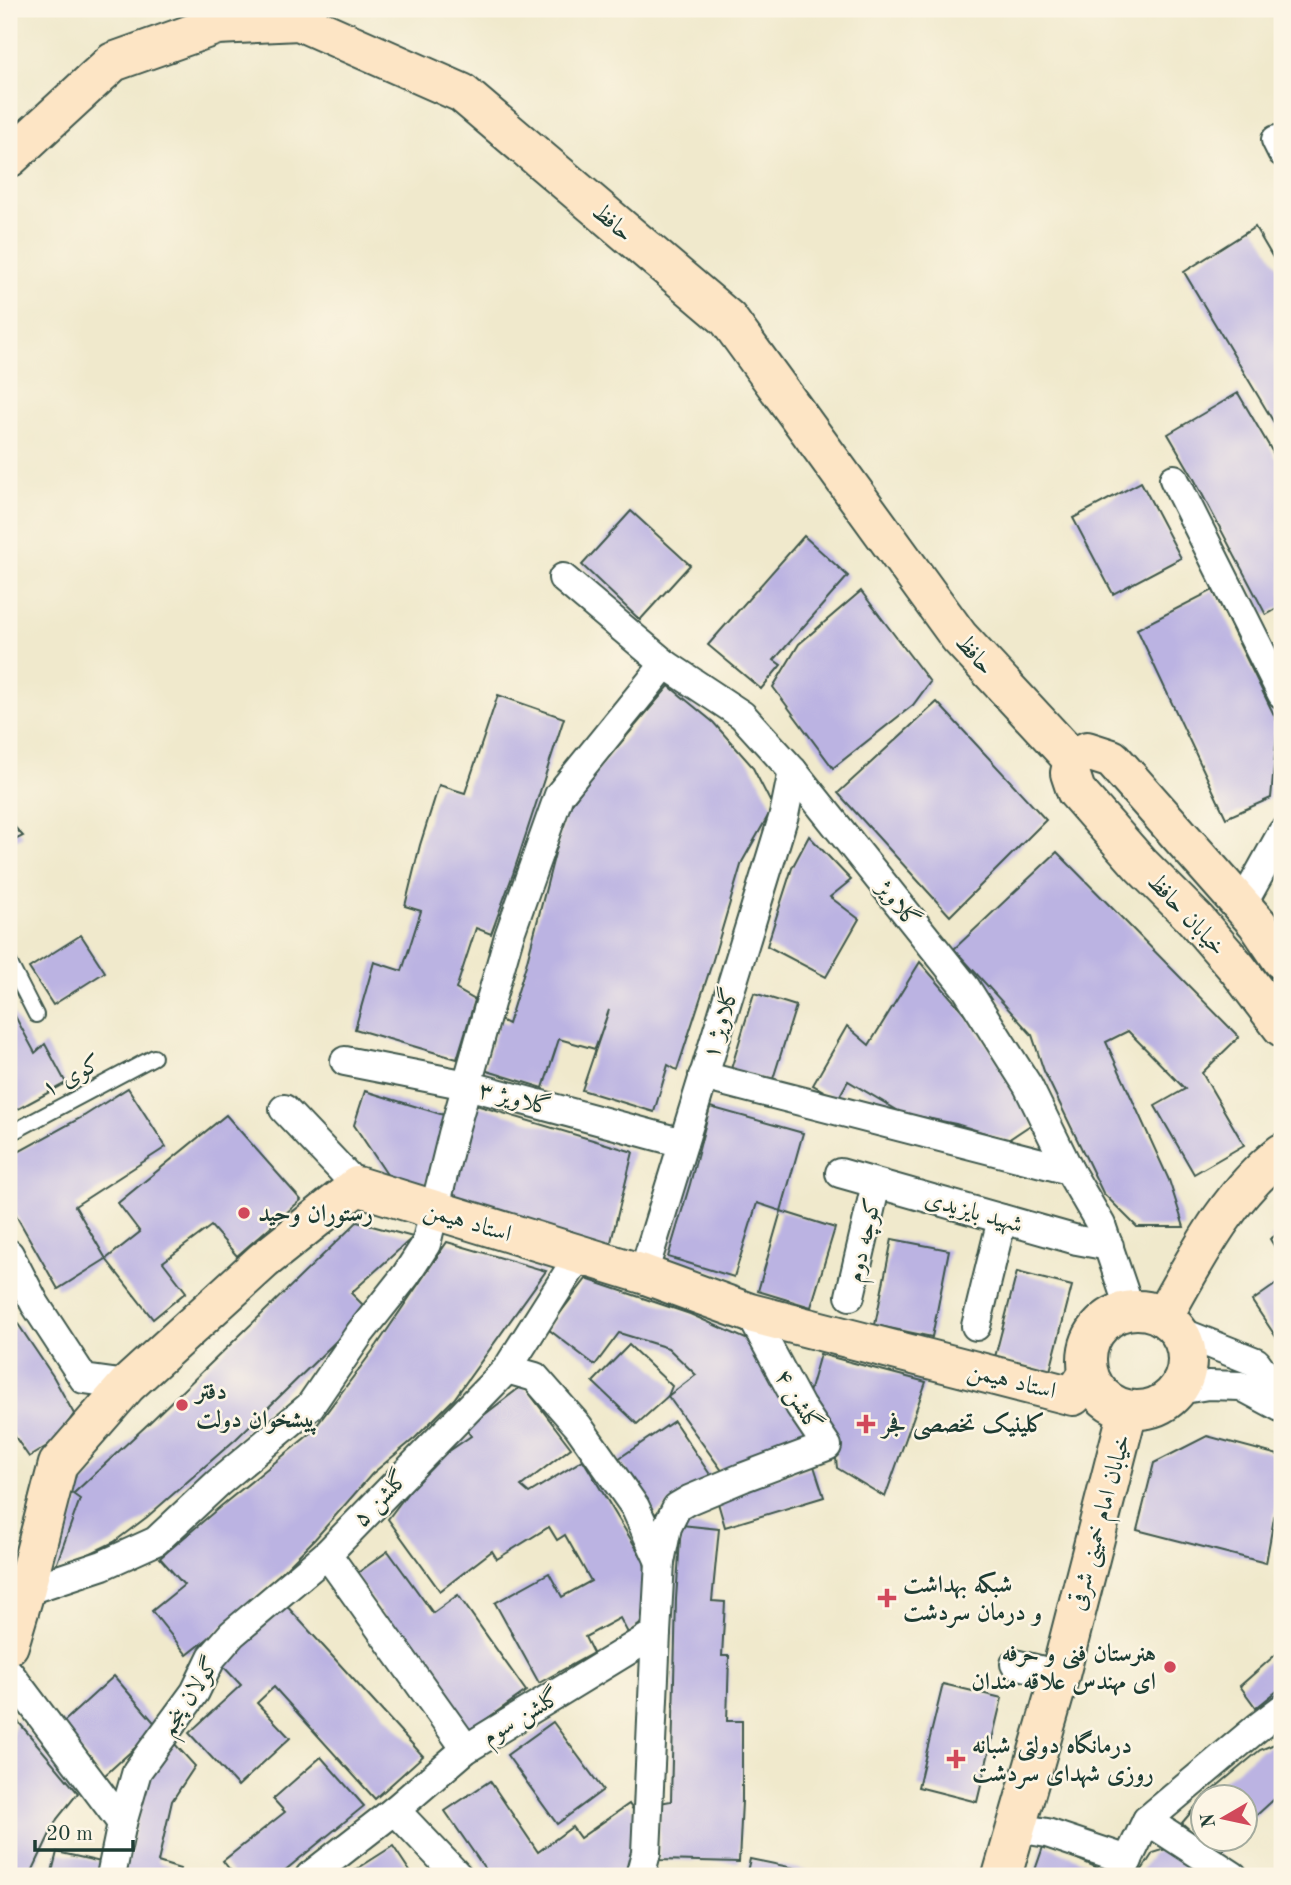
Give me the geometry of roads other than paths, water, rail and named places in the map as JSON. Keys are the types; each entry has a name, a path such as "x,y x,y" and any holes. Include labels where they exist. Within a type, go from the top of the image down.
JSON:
{"main road":[{"name":"حافظ","path":"9,158 113,62 217,25 299,21 462,93 728,319 959,637 1073,760"},
{"path":"1073,760 1087,751 1112,759 1257,923 1278,954"},
{"name":"خیابان حافظ","path":"1073,760 1070,773 1076,791 1140,864 1195,919 1238,969 1282,1027"},
{"path":"1195,919 1211,917 1225,906 1228,897 1232,895"},
{"path":"1238,969 1230,947 1238,935 1256,934 1278,954"},
{"path":"1157,1320 1219,1220 1263,1168 1282,1153"},
{"path":"9,1645 58,1464 127,1385 264,1260 357,1186"},
{"name":"استاد هیمن","path":"357,1186 643,1273 750,1313 1073,1396 1088,1374"},
{"path":"1118,1314 1157,1320 1185,1345 1185,1376 1178,1390 1164,1403 1147,1410 1128,1410 1110,1404 1096,1391 1088,1374 1086,1362 1091,1338 1107,1320 1118,1314"},
{"name":"خیابان امام خمینی شرقی","path":"1002,1876 1060,1675 1128,1410"}],"street":[{"path":"1174,479 1282,694"},
{"name":"گلاویژ","path":"563,578 665,664 741,715 793,771 966,988 1028,1086 1069,1170 1101,1224 1109,1246 1157,1320"},
{"path":"25,1591 103,1565 156,1541 209,1491 310,1406 360,1333 406,1275 426,1244 509,936 559,794 665,664"},
{"name":"گلاویژ ۱","path":"643,1273 784,815 793,771"},
{"path":"1232,895 1282,834"},
{"name":"گلاویژ ۳","path":"345,1061 467,1085 683,1143"},
{"path":"703,1076 1069,1170"},
{"path":"284,1109 357,1186"},
{"name":"شهید بایزیدی","path":"840,1173 1077,1240 1109,1246"},
{"name":"کوچه دوم","path":"850,1296 876,1184"},
{"path":"976,1326 1002,1219"},
{"path":"9,1254 35,1304 83,1379 127,1385"},
{"name":"گلشن ۵","path":"327,1553 507,1369 580,1254"},
{"name":"گلشن ۴","path":"660,1562 667,1527 677,1507 744,1477 827,1446 800,1406 750,1313"},
{"path":"1157,1320 1256,1362 1282,1398"},
{"path":"507,1369 535,1377 578,1426 635,1507 660,1562 646,1853 640,1876"},
{"path":"1178,1390 1208,1385 1241,1385 1282,1408"},
{"path":"327,1553 466,1749"},
{"name":"گولان پنجم","path":"111,1876 122,1822 137,1771 195,1692 212,1657 232,1634 327,1553"},
{"name":"گلشن سوم","path":"310,1876 395,1810 466,1749 656,1633"},
{"path":"1016,1664 1060,1675"},
{"path":"9,1673 122,1822"},
{"path":"1017,1828 1047,1833 1124,1868 1147,1820 1282,1709"},
{"path":"395,1810 458,1876"},
{"path":"1147,1820 1233,1876"}],"lane":[{"path":"9,962 36,1015"},
{"name":"کوی ۱","path":"9,1134 153,1057"}],"place":[{"name":"رستوران وحید","path":"244,1213"},
{"name":"دفتر پیشخوان دولت","path":"182,1405"},
{"name":"کلینیک تخصصی فجر","path":"866,1424"},
{"name":"شبکه بهداشت و درمان سردشت","path":"887,1598"},
{"name":"هنرستان فنی و حرفه ای مهندس علاقه مندان","path":"1170,1667"},
{"name":"درمانگاه دولتی شبانه روزی شهدای سردشت","path":"956,1759"}]}
